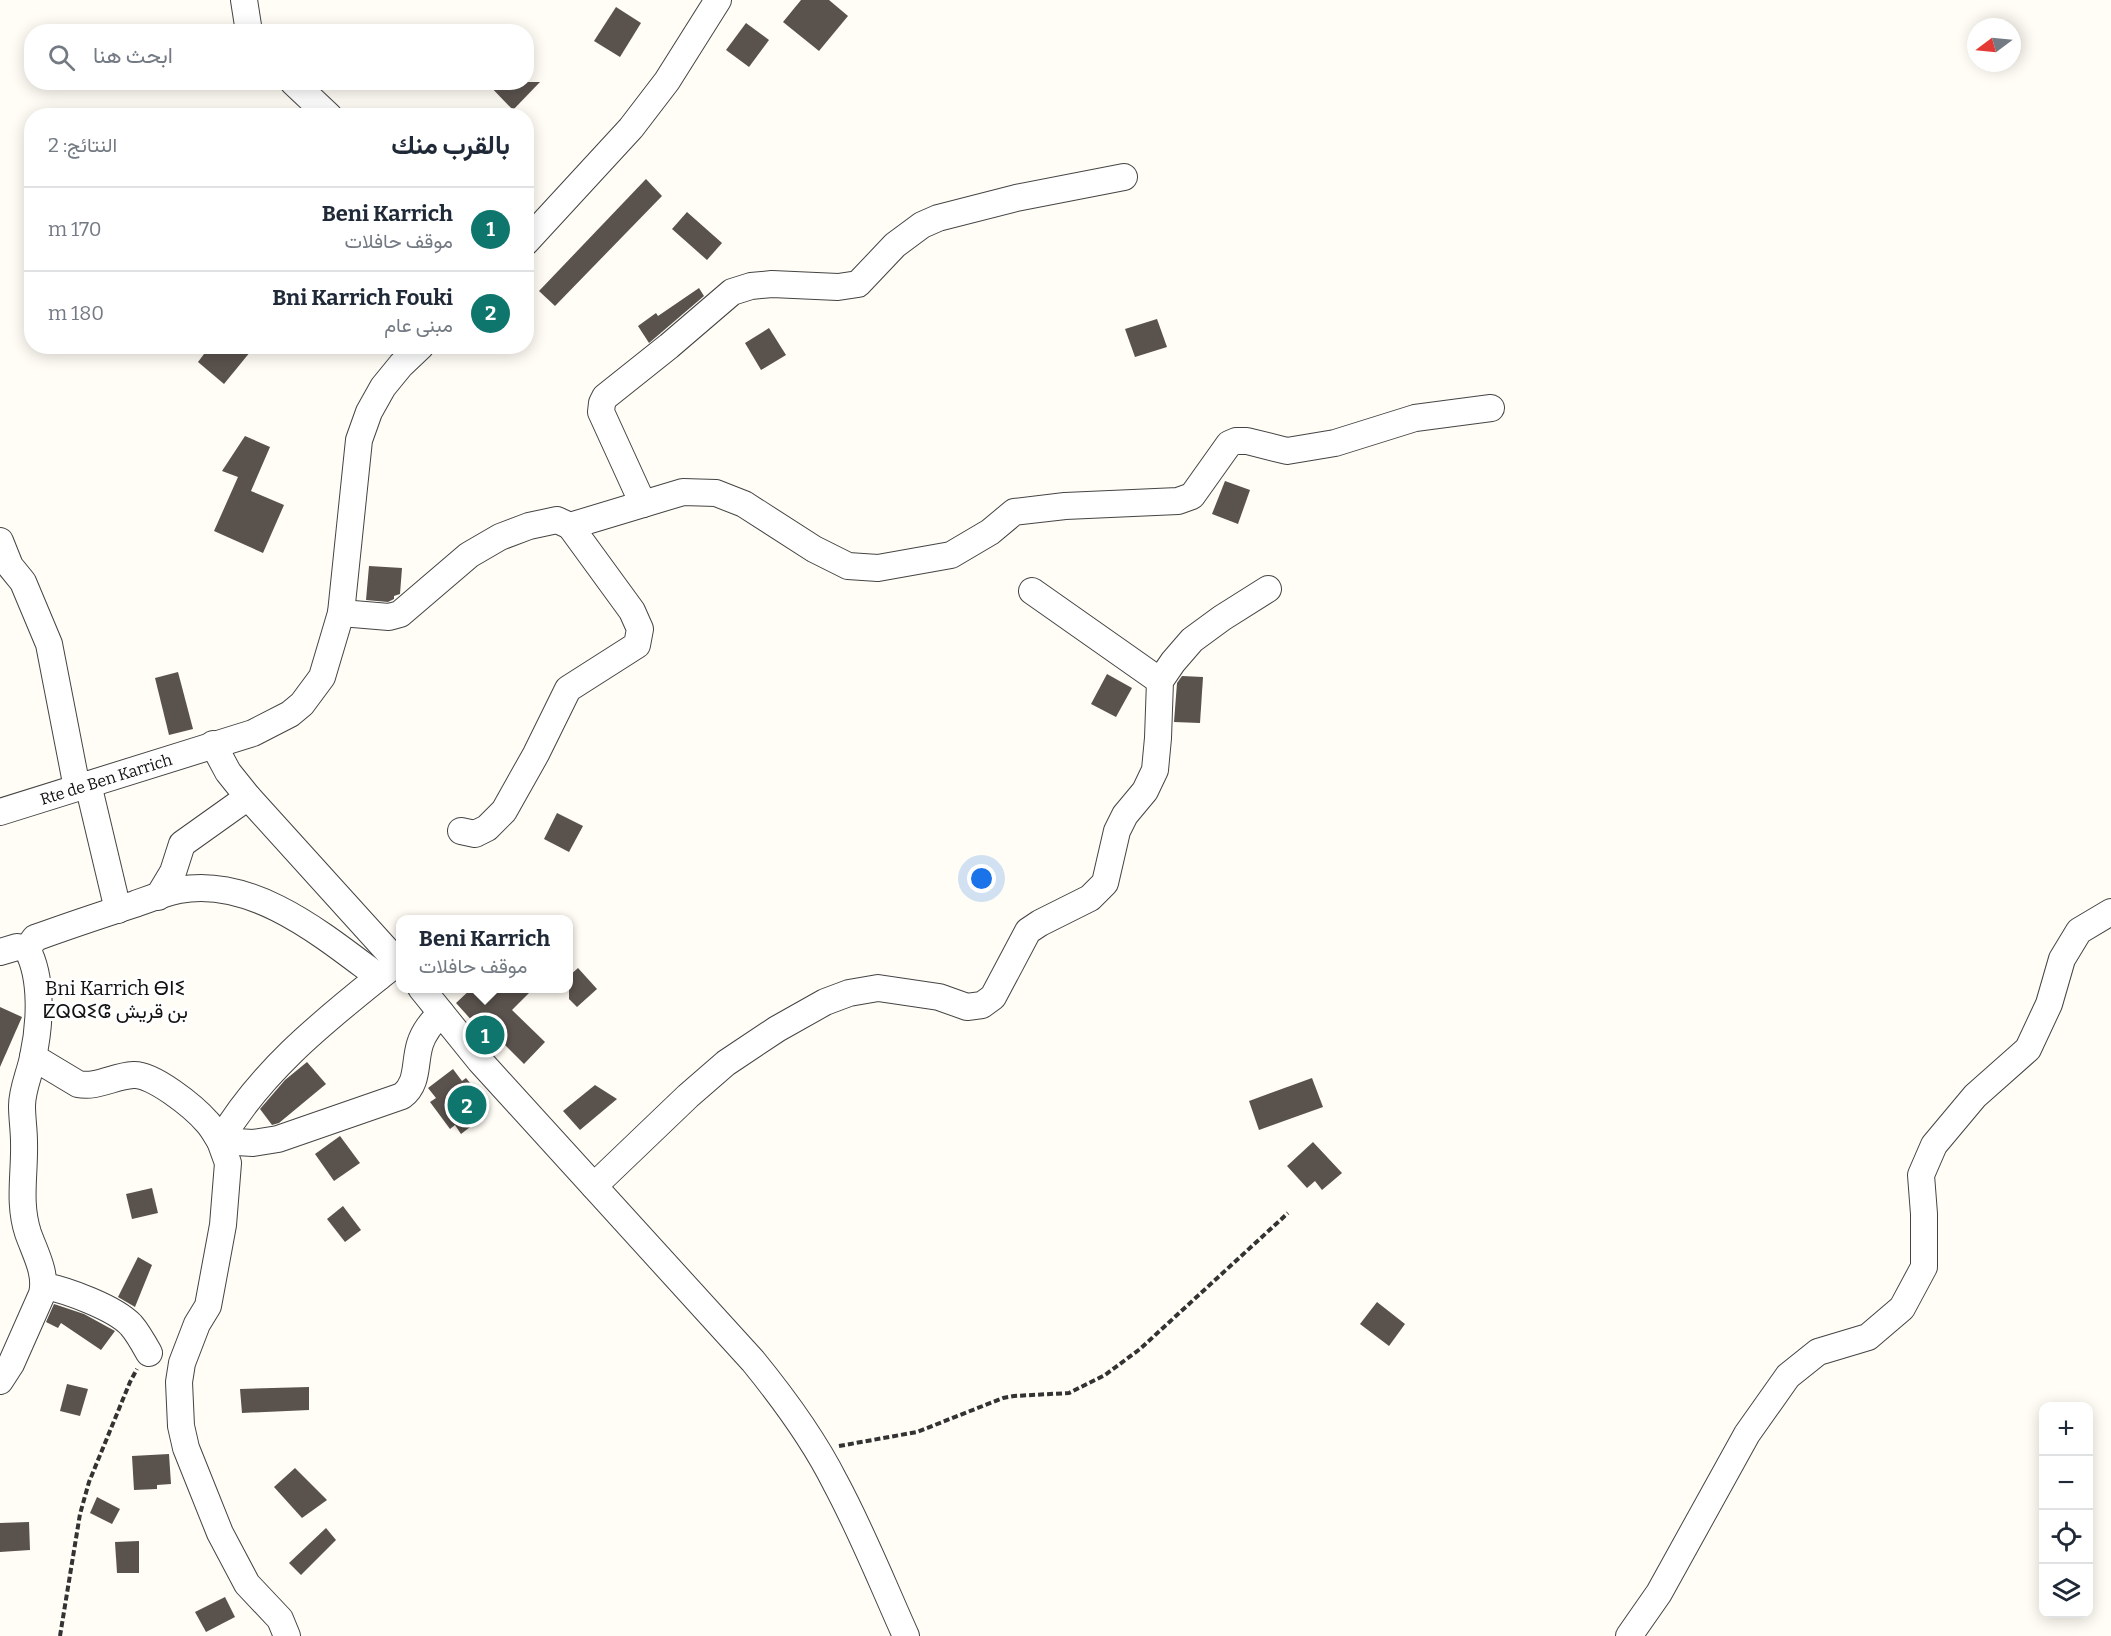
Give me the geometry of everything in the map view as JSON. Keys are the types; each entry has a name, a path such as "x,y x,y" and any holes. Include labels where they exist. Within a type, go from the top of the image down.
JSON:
{"street":[{"path":"244,0 248,24"},
{"path":"534,233 631,128 667,81 718,0"},
{"path":"301,90 320,108"},
{"path":"643,504 601,412 602,403 605,397 732,292 751,286 772,284 838,287 858,284 895,245 930,221 1016,198 1124,177"},
{"name":"Rte de Ben Karrich","path":"0,812 254,733 272,725 302,704 322,677 341,613 359,440 369,412 383,387 413,354"},
{"path":"570,526 683,492 716,493 744,504 814,549 848,566 878,568 951,555 990,532 1014,512 1065,506 1178,501 1192,496 1229,444 1236,441 1247,441 1287,451 1335,443 1415,418 1491,408"},
{"path":"341,613 388,617 400,614 469,555 500,537 530,526 557,520 570,526 632,611 640,629 637,645 568,689 504,811 487,828 475,834 461,831"},
{"path":"0,541 10,566 23,582 49,644 82,786 118,910"},
{"path":"594,1186 726,1063 777,1029 825,1002 849,993 878,988 939,997 967,1007 982,1005 993,997 1028,931 1089,898 1105,883 1117,831 1125,815 1145,790 1155,770 1160,681 1192,640 1268,589"},
{"path":"1032,591 1160,681"},
{"path":"213,744 228,772 248,797 393,968"},
{"path":"158,897 173,872 182,844 248,797"},
{"path":"27,949 35,938 118,910 179,890 209,889 232,892 256,899 288,913 314,929 393,968"},
{"path":"1629,1636 1659,1593 1747,1434 1788,1376 1818,1352 1868,1337 1902,1308 1924,1267 1921,1175 1934,1145 1975,1096 2028,1049 2049,1004 2062,958 2079,931 2111,912"},
{"path":"0,952 17,947 27,949 32,958 38,997 39,1017 33,1057 23,1092 22,1203 28,1233 44,1277 42,1294 0,1381"},
{"path":"220,1141 255,1090 292,1051 393,968"},
{"path":"425,993 480,1061 753,1360 784,1399 836,1482 906,1636"},
{"path":"220,1141 253,1143 278,1139 402,1096 410,1090 414,1080 420,1042 429,1026 441,1012"},
{"path":"33,1057 78,1084 86,1086 131,1075 141,1075 152,1079 207,1122 220,1141 228,1163 223,1226 208,1306 197,1324 182,1363 179,1382 181,1426 186,1448 220,1533 247,1584 280,1619 287,1636"},
{"path":"44,1286 71,1293 105,1308 129,1323 149,1353"}],"path":[{"path":"818,1450 917,1431 1003,1398 1069,1393 1089,1384 1140,1349 1288,1213"},
{"path":"60,1636 80,1515 89,1482 130,1382 138,1366 149,1353"}],"building":[{"path":"801,0 829,0 848,16 819,51 783,22"},
{"path":"616,7 641,23 620,57 594,41"},
{"path":"746,23 769,40 749,67 726,50"},
{"path":"494,90 532,90 515,108 511,108"},
{"path":"646,179 662,196 555,306 539,291"},
{"path":"687,212 722,243 707,260 672,229"},
{"path":"699,288 704,296 649,343 638,326 656,313 658,316"},
{"path":"1157,319 1167,347 1135,357 1125,329"},
{"path":"769,328 786,355 761,370 745,343"},
{"path":"204,354 248,354 224,384 198,362"},
{"path":"245,436 270,447 251,491 284,505 263,553 214,531 238,477 222,471"},
{"path":"1225,481 1250,490 1238,524 1212,514"},
{"path":"369,566 402,568 400,594 388,602 366,600"},
{"path":"178,672 193,729 169,735 155,678"},
{"path":"1107,674 1132,688 1116,717 1091,704"},
{"path":"1182,676 1203,677 1200,723 1174,722 1177,683"},
{"path":"557,813 583,826 569,852 544,839"},
{"path":"578,968 597,989 577,1007 569,999 569,993 573,993 573,972"},
{"path":"467,993 529,993 512,1010 545,1042 524,1064 490,1030 485,1035 456,1003"},
{"path":"0,1007 22,1017 0,1067"},
{"path":"307,1062 326,1084 279,1123 272,1125 260,1109 285,1080"},
{"path":"453,1069 462,1081 466,1078 484,1101 480,1105 487,1114 461,1134 455,1125 450,1129 430,1102 436,1098 428,1088"},
{"path":"1312,1078 1323,1107 1259,1130 1249,1101"},
{"path":"595,1085 617,1099 580,1130 563,1111"},
{"path":"340,1136 360,1163 334,1181 315,1154"},
{"path":"1313,1142 1342,1173 1322,1190 1315,1181 1307,1188 1287,1166"},
{"path":"152,1188 158,1213 132,1219 126,1194"},
{"path":"343,1206 361,1230 345,1242 327,1219"},
{"path":"138,1257 152,1265 135,1307 118,1297"},
{"path":"1377,1302 1405,1324 1389,1346 1360,1324"},
{"path":"54,1304 84,1314 115,1331 101,1350 61,1323 58,1328 46,1322"},
{"path":"67,1384 88,1389 80,1416 60,1411"},
{"path":"309,1387 309,1410 242,1413 240,1389"},
{"path":"169,1454 171,1484 157,1485 157,1489 134,1490 132,1456"},
{"path":"295,1468 327,1500 302,1518 274,1487"},
{"path":"97,1497 120,1509 112,1524 90,1513"},
{"path":"29,1522 30,1550 0,1552 0,1523"},
{"path":"326,1528 336,1540 301,1575 289,1563"},
{"path":"139,1541 139,1573 117,1573 115,1542"},
{"path":"225,1597 235,1617 206,1632 195,1612"}],"place":[{"name":"Beni Karrich","path":"485,1035"},
{"name":"Bni Karrich Fouki","path":"467,1105"}],"district":[{"name":"Bni Karrich ⴱⵏⵉ ⵇⵕⵕⵉⵛ بن قريش","path":"115,1000"}]}
